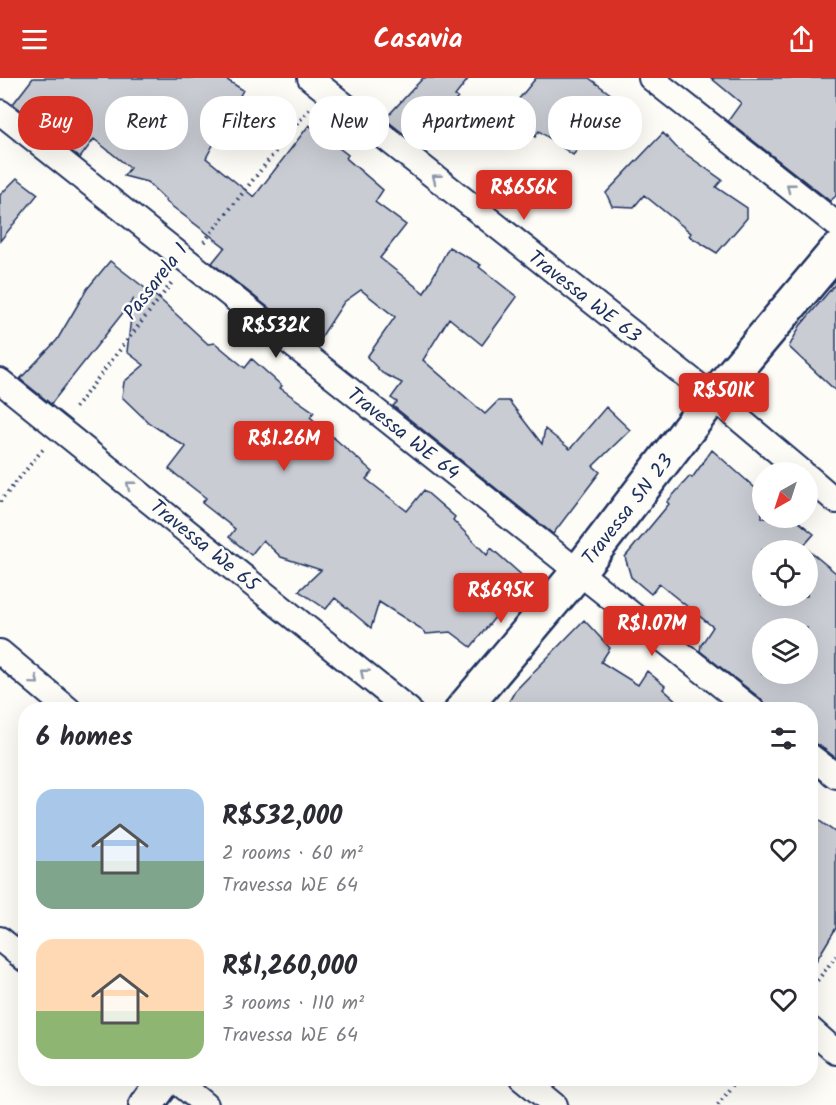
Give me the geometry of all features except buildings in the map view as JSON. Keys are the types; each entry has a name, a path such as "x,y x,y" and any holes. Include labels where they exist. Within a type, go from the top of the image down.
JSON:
{"main road":[{"name":"Travessa SN 23","path":"469,702 579,571 713,397 836,250"},
{"path":"146,1105 160,1086"}],"street":[{"path":"651,78 836,224"},
{"name":"Travessa WE 63","path":"318,84 713,397 790,462"},
{"name":"Travessa WE 64","path":"0,112 742,702"},
{"name":"Travessa We 65","path":"0,381 399,702"},
{"path":"818,485 836,501"},
{"path":"0,652 59,702"},
{"path":"818,762 836,776"},
{"path":"0,939 18,954"},
{"path":"818,1036 836,1052"},
{"path":"183,1086 206,1105"},
{"path":"532,1086 555,1105"}],"path":[{"name":"Passarela 1","path":"0,502 60,429 188,262 318,84"},
{"path":"818,980 836,956"},
{"path":"718,1105 733,1086"}]}
